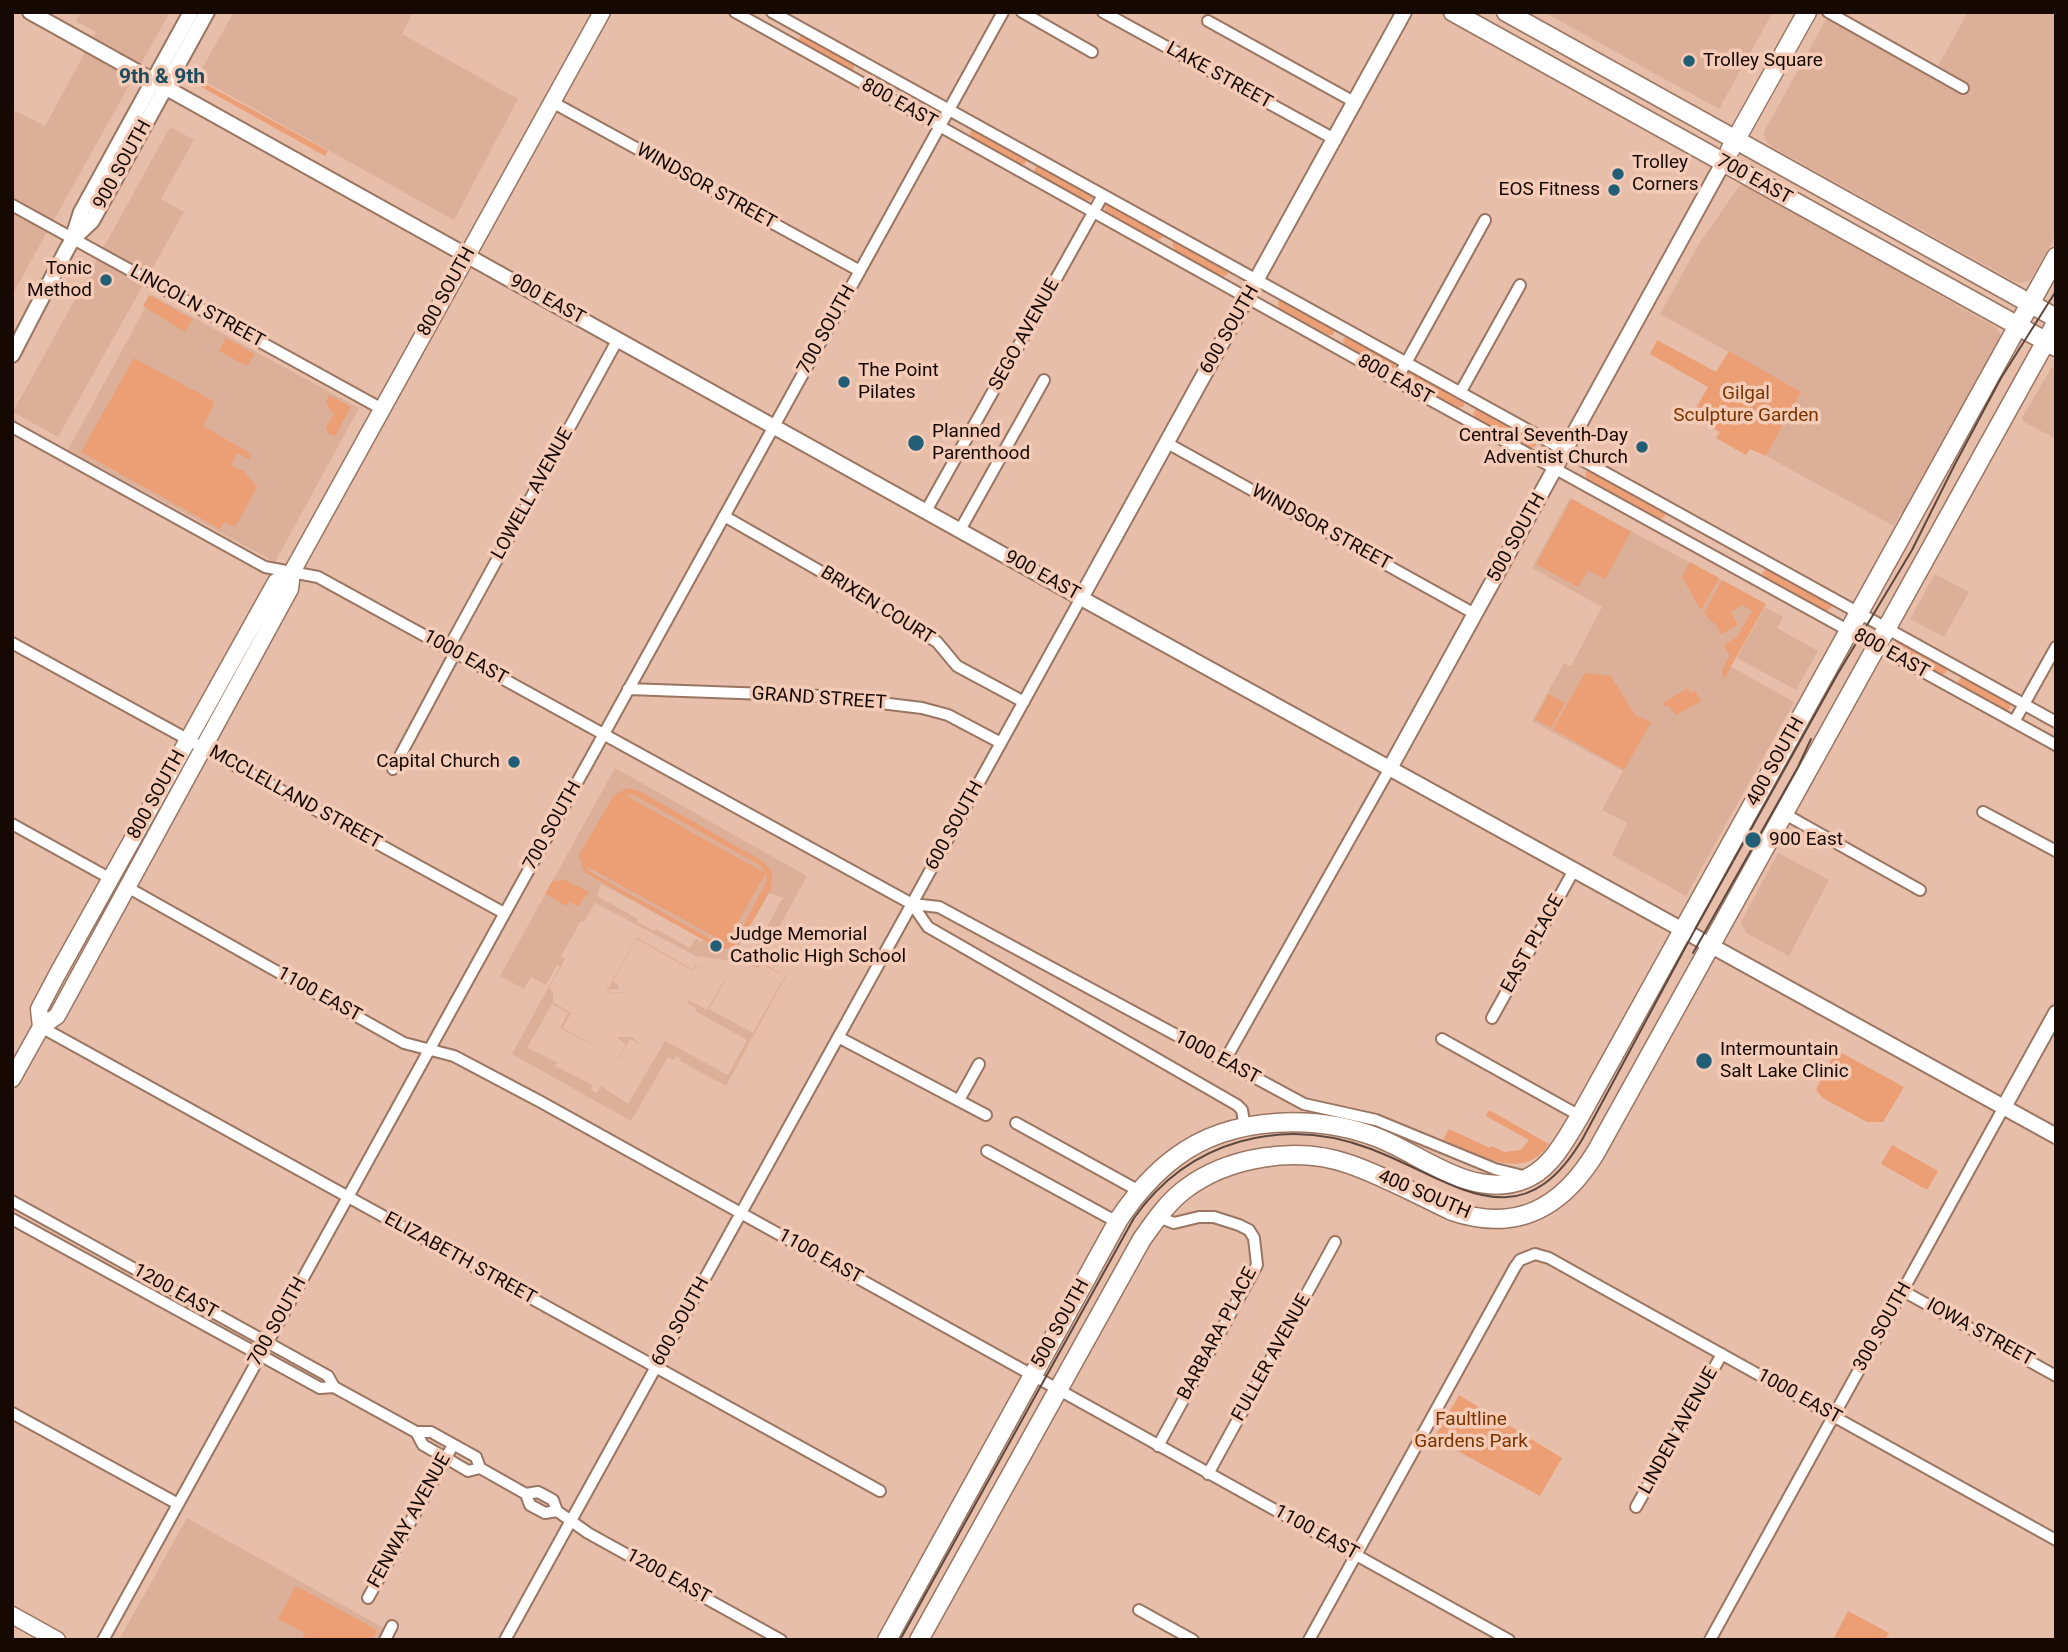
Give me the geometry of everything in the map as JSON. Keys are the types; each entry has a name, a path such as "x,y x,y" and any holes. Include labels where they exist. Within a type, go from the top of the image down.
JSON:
{"main road":[{"name":"800 SOUTH","path":"12,1079 41,1027 57,1016 290,589 292,572 602,12"},
{"name":"700 EAST","path":"1453,12 2050,344"},
{"name":"700 EAST","path":"1506,12 2056,318"},
{"name":"500 SOUTH","path":"1723,163 1807,12"},
{"name":"400 SOUTH","path":"1324,1124 1381,1139 1446,1171 1484,1184 1521,1181 1536,1174 1550,1161 1580,1116 2056,257"},
{"name":"400 SOUTH","path":"1328,1159 1367,1171 1466,1216 1482,1218 1509,1218 1537,1211 1552,1204 1575,1184 1586,1169 1783,813 2050,344 2056,323"},
{"name":"800 SOUTH","path":"41,1027 39,1009 276,582 292,572"},
{"name":"500 SOUTH","path":"887,1640 1117,1222 1139,1191 1178,1155 1221,1134 1284,1123 1324,1124"},
{"name":"500 SOUTH","path":"919,1640 1142,1239 1158,1217 1184,1190 1217,1170 1242,1162 1284,1157 1328,1159"},
{"path":"12,1615 57,1640"}],"street":[{"name":"900 EAST","path":"30,12 2056,1136"},
{"name":"900 SOUTH","path":"12,355 73,239 92,221 160,84 191,12"},
{"name":"900 SOUTH","path":"160,84 207,12"},
{"name":"800 EAST","path":"735,12 2056,745"},
{"name":"800 EAST","path":"772,12 2056,723"},
{"name":"700 SOUTH","path":"103,1640 1003,12"},
{"path":"1022,12 1092,52"},
{"name":"LAKE STREET","path":"1103,12 1336,140"},
{"name":"600 SOUTH","path":"505,1640 1336,140 1404,12"},
{"path":"1828,12 1963,88"},
{"path":"1208,22 1356,103"},
{"path":"788,42 797,26"},
{"path":"856,79 865,64"},
{"name":"WINDSOR STREET","path":"552,102 860,271"},
{"path":"1027,174 1036,158"},
{"name":"500 SOUTH","path":"1224,1062 1390,768 1723,163"},
{"name":"SEGO AVENUE","path":"926,511 1103,195"},
{"name":"LINCOLN STREET","path":"12,205 382,409"},
{"path":"1396,381 1485,220"},
{"path":"1162,250 1171,233"},
{"path":"1460,393 1520,285"},
{"path":"1334,345 1343,329"},
{"name":"LOWELL AVENUE","path":"393,769 452,651 618,339"},
{"path":"960,530 1044,380"},
{"path":"1463,418 1473,400"},
{"name":"1000 EAST","path":"12,427 262,566 318,577 912,905 939,908 1304,1104 1376,1120 1504,1172 1525,1176 1536,1174"},
{"name":"WINDSOR STREET","path":"1167,443 1475,614"},
{"path":"1668,531 1678,513"},
{"name":"BRIXEN COURT","path":"724,516 860,594 937,642 957,666 1024,702"},
{"path":"1749,576 1759,558"},
{"name":"MCCLELLAND STREET","path":"12,643 504,913"},
{"path":"2014,722 2056,647"},
{"path":"1948,685 1958,668"},
{"name":"GRAND STREET","path":"628,689 823,696 910,706 948,715 1001,743"},
{"path":"1983,812 2056,851"},
{"path":"1783,813 1920,890"},
{"path":"12,824 111,879"},
{"name":"EAST PLACE","path":"1492,1018 1574,870"},
{"name":"1100 EAST","path":"127,887 399,1040 454,1056 502,1081 1509,1640"},
{"name":"1000 EAST","path":"912,905 928,927 1237,1105 1242,1110 1245,1128"},
{"name":"300 SOUTH","path":"1710,1640 2056,1013"},
{"name":"ELIZABETH STREET","path":"41,1027 880,1491"},
{"path":"838,1037 986,1115"},
{"path":"1442,1040 1580,1116"},
{"path":"959,1100 979,1065"},
{"path":"1016,1123 1139,1191"},
{"path":"987,1151 1117,1222"},
{"name":"1200 EAST","path":"12,1201 328,1376 334,1387 416,1432 431,1432 476,1457 480,1468 526,1494 530,1505 545,1513 557,1511 781,1640"},
{"name":"BARBARA PLACE","path":"1158,1217 1179,1223 1199,1217 1214,1217 1239,1225 1249,1230 1254,1238 1257,1265 1158,1446"},
{"name":"1200 EAST","path":"12,1219 320,1388 334,1387"},
{"name":"FULLER AVENUE","path":"1208,1474 1335,1242"},
{"name":"1000 EAST","path":"1356,1555 1515,1267 1527,1256 1535,1254 1722,1354 2056,1540"},
{"name":"IOWA STREET","path":"1903,1291 2056,1376"},
{"name":"LINDEN AVENUE","path":"1636,1507 1722,1354"},
{"path":"12,1413 178,1504"},
{"name":"1200 EAST","path":"416,1432 423,1445 468,1471 480,1468"},
{"name":"FENWAY AVENUE","path":"368,1598 453,1444"},
{"path":"1308,1640 1356,1555"},
{"path":"1139,1610 1193,1640"},
{"path":"385,1640 392,1626"}],"shaded area":[{"path":"81,12 170,12 12,295 12,118 16,111 45,126 96,32 76,21"},
{"path":"234,12 413,12 402,34 518,99 454,220 197,77"},
{"name":"Trolley Square","path":"1544,12 1773,12 1719,109"},
{"path":"1830,12 1840,12 1938,66 1968,12 2056,12 2056,236 2030,280 2016,282 1772,147 1765,140 1764,132"},
{"path":"170,127 194,140 161,199 184,212 58,437 13,412"},
{"path":"1740,185 1747,185 1918,280 1924,287 1994,326 2000,333 2001,340 1905,515 1900,514 1894,526 1766,456 1801,392 1660,314 1699,244"},
{"path":"152,295 359,408 275,562 68,450"},
{"path":"2056,366 2056,439 2024,422 2022,418 2051,368"},
{"path":"1570,498 1764,603 1730,666 1794,702 1686,896 1612,855 1627,823 1602,810 1623,771 1532,721 1564,663 1571,666 1602,607 1532,568"},
{"path":"1935,574 1969,592 1944,637 1910,619"},
{"path":"1765,607 1783,617 1777,628 1818,651 1796,690 1737,658"},
{"path":"615,768 807,876 759,964 764,964 786,976 726,1086 680,1061 676,1056 673,1060 668,1057 631,1121 512,1054 560,966 557,965 546,985 531,977 524,989 500,976","holes":["601,884 703,939 703,940 701,942 696,938 690,948 637,922 638,919 597,896","769,893 785,898 751,957 738,948","595,903 696,956 742,962 757,968 763,965 785,976 753,1033 709,1009 725,981 696,964 693,970 638,938 637,938 612,981 609,988 607,988 608,994 635,991 608,993 609,989 618,989 613,981 637,939 693,971 697,965 724,981 707,1010 689,1000 687,1003 696,1008 695,1011 747,1040 728,1075 665,1041 628,1104 601,1086 597,1093 591,1090 593,1085 555,1066 557,1062 527,1048 552,1004 568,1013 560,1028 604,1051 563,1028 571,1013 553,1002 553,991 549,988 565,959 561,956 581,921 584,922"]},
{"path":"1778,853 1829,880 1789,956 1746,933 1741,922"},
{"path":"617,1037 631,1037 640,1044 630,1039 618,1059 626,1045"},
{"path":"187,1518 387,1630 382,1640 119,1640"}],"green space":[{"path":"802,34 854,61 854,69 850,71 803,45 798,40"},
{"path":"200,81 328,151 325,156 198,85"},
{"path":"972,129 1026,157 1025,164 1019,164 974,139 970,134"},
{"path":"1039,164 1092,195 1092,199 1086,201 1038,175 1035,168"},
{"path":"1108,203 1163,234 1163,237 1157,241 1106,212 1104,206"},
{"path":"1176,241 1228,270 1227,275 1222,277 1175,251 1172,244"},
{"path":"149,295 192,319 185,332 143,306"},
{"path":"1282,299 1335,329 1333,335 1328,335 1279,308 1278,302"},
{"path":"1346,336 1394,361 1395,367 1388,369 1345,345 1343,340"},
{"path":"226,338 255,354 247,366 219,351"},
{"name":"Gilgal Sculpture Garden","path":"1657,340 1716,372 1729,351 1801,392 1766,456 1750,449 1746,455 1716,438 1720,432 1691,417 1708,387 1650,354"},
{"path":"134,358 213,401 203,426 251,456 249,459 237,453 231,465 243,471 257,487 235,527 224,522 220,529 81,452"},
{"path":"1411,371 1464,400 1464,406 1458,408 1408,380 1407,373"},
{"path":"329,395 351,407 335,436 328,433 326,428 334,414 326,401"},
{"path":"1477,408 1535,439 1536,446 1531,448 1475,417 1473,413"},
{"path":"1589,469 1664,510 1665,517 1659,519 1587,479 1585,473"},
{"path":"1572,499 1631,532 1605,579 1588,570 1578,587 1536,564"},
{"path":"1690,562 1719,578 1701,610 1682,577"},
{"path":"1766,568 1832,604 1831,608 1825,611 1765,578 1762,574"},
{"path":"1722,580 1766,604 1724,679 1723,670 1730,656 1724,645 1737,637 1752,611 1742,605 1731,612 1738,625 1721,634 1714,622 1704,613"},
{"path":"1900,640 1947,667 1946,673 1940,675 1896,651 1893,644"},
{"path":"1585,673 1611,676 1635,715 1651,722 1624,770 1553,729"},
{"path":"1963,676 2011,703 2009,710 2004,710 1960,686 1958,681"},
{"path":"1688,688 1691,693 1695,691 1701,701 1676,715 1668,705 1665,707 1663,703"},
{"path":"1549,694 1565,703 1551,728 1535,719"},
{"path":"628,788 639,791 764,862 772,872 771,889 741,940 721,950 584,872 579,855 614,795","holes":["625,795 634,795 761,866 765,873","586,866 726,943 766,873 767,880 737,938 729,943 720,944 590,872"]},
{"path":"565,880 589,892 578,906 569,902 567,906 545,894 552,881"},
{"path":"1836,1050 1904,1087 1883,1122 1867,1122 1823,1098 1816,1090"},
{"path":"1489,1110 1549,1144 1538,1156 1513,1164 1484,1158 1443,1140 1449,1129 1490,1148 1492,1146 1504,1152 1521,1150 1529,1140 1486,1116"},
{"path":"1892,1145 1938,1171 1927,1190 1881,1164"},
{"name":"Faultline Gardens Park","path":"1459,1395 1562,1458 1540,1496 1434,1438"},
{"path":"296,1586 377,1630 372,1640 301,1640 305,1633 278,1619"},
{"path":"1848,1611 1889,1633 1885,1640 1833,1640"}],"tram line":[{"path":"900,1640 1134,1218 1156,1191 1182,1170 1210,1153 1240,1142 1272,1135 1305,1134 1338,1139 1371,1149 1458,1188 1485,1196 1510,1197 1535,1189 1559,1171 1583,1138 1837,675 1912,550 2001,378 2056,291"},
{"path":"1693,953 1798,767 1811,739"}],"place":[{"name":"Trolley Square","path":"1689,61"},
{"name":"Trolley Corners","path":"1618,174"},
{"name":"EOS Fitness","path":"1614,190"},
{"name":"Tonic Method","path":"106,280"},
{"name":"The Point Pilates","path":"844,382"},
{"name":"Planned Parenthood","path":"916,443"},
{"name":"Central Seventh-Day Adventist Church","path":"1642,447"},
{"name":"Capital Church","path":"514,762"},
{"name":"900 East","path":"1753,840"},
{"name":"Judge Memorial Catholic High School","path":"716,946"},
{"name":"Intermountain Salt Lake Clinic","path":"1704,1061"}],"district":[{"name":"9th & 9th","path":"162,78"}]}
